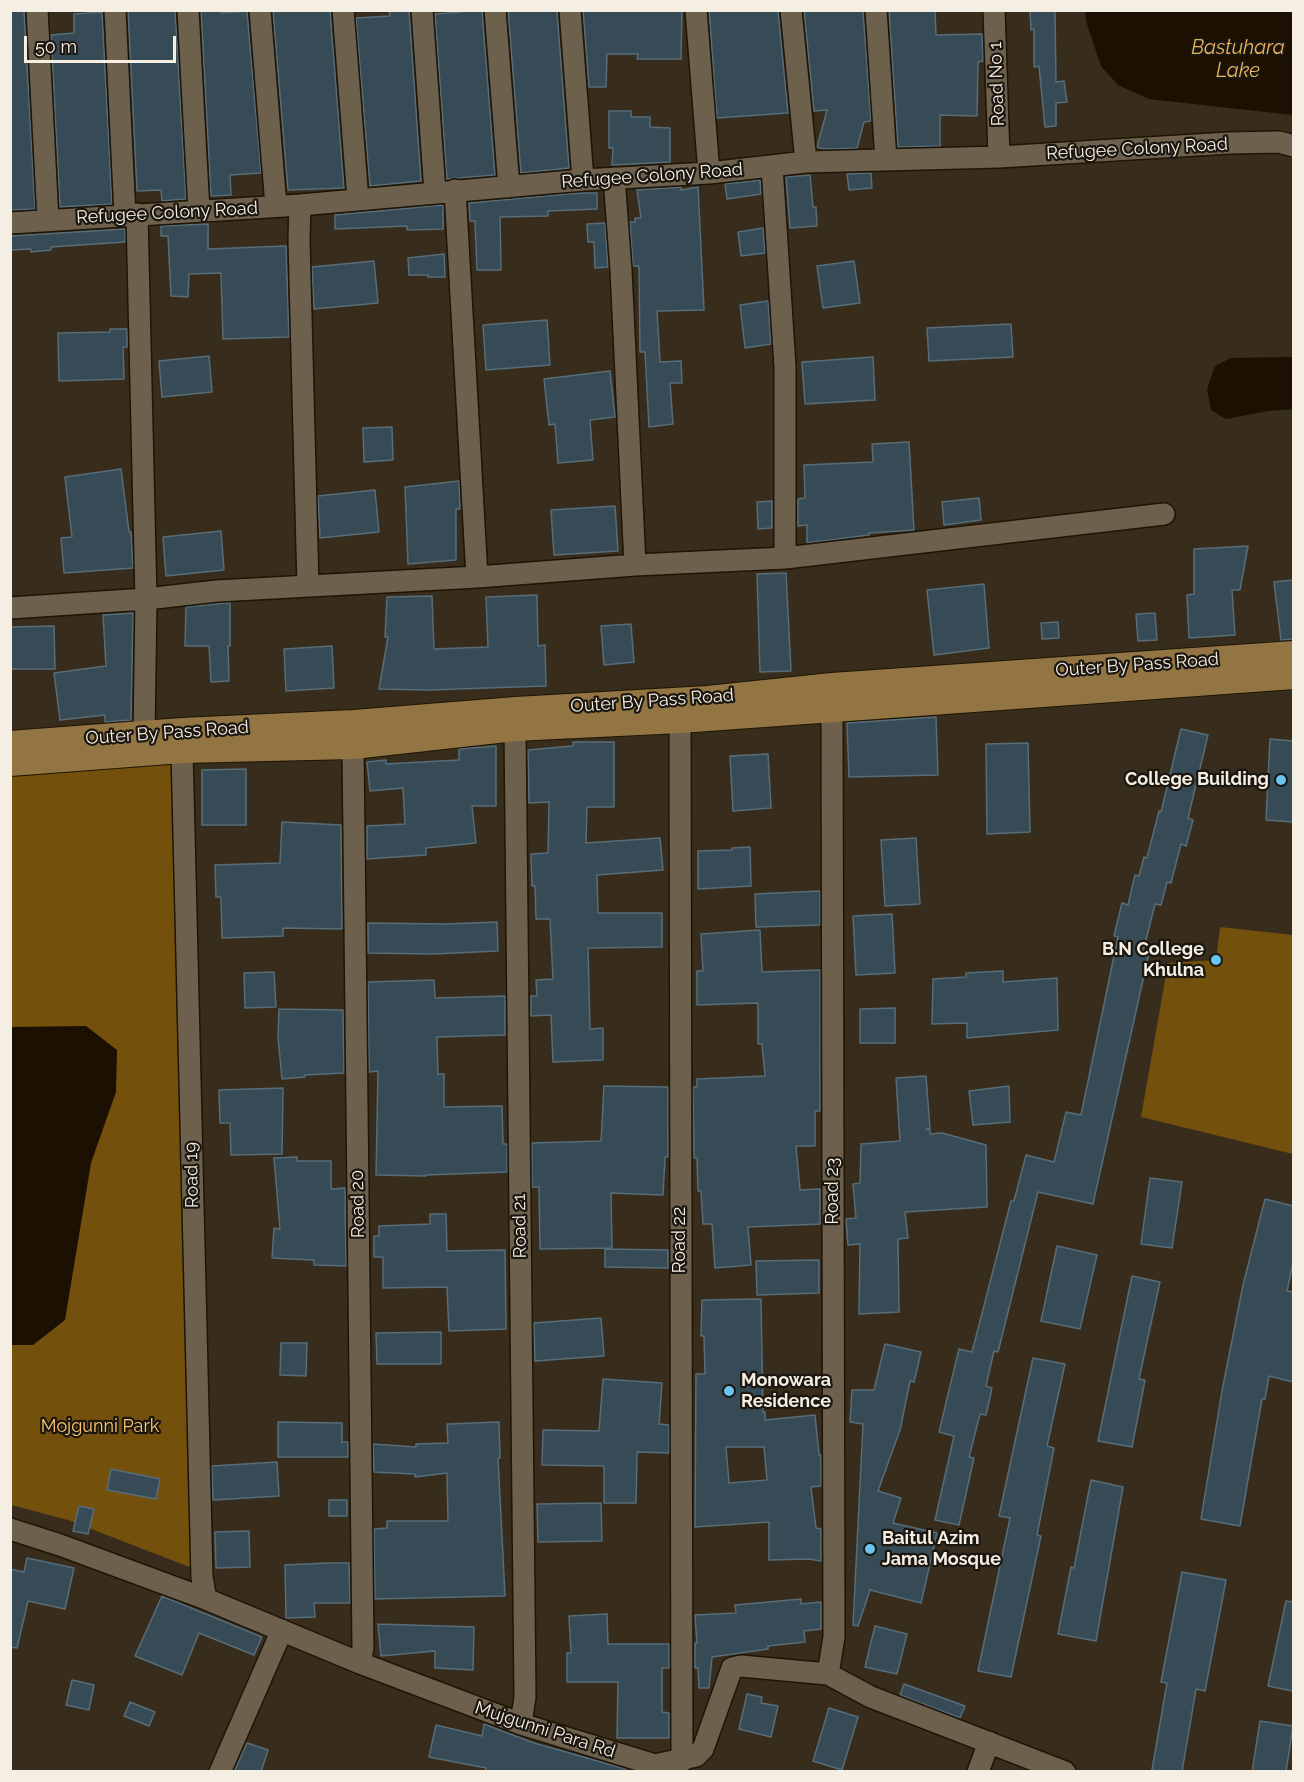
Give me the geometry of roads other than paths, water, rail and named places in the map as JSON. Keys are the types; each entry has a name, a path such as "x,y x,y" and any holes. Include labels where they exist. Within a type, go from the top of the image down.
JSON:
{"main road":[{"name":"Outer By Pass Road","path":"10,744 708,699 832,686 1293,654"},
{"name":"Outer By Pass Road","path":"10,763 182,750 353,746 515,728 680,720 1293,676"}],"street":[{"path":"37,10 48,220"},
{"path":"115,10 131,215 140,289 146,599 144,735"},
{"path":"188,10 199,211"},
{"path":"260,10 276,206"},
{"path":"343,10 358,200"},
{"path":"422,10 445,191 477,577"},
{"path":"495,10 508,187"},
{"path":"570,10 583,180"},
{"path":"696,10 709,173"},
{"path":"791,10 806,162"},
{"path":"876,10 886,160"},
{"name":"Road No 1","path":"994,10 999,157"},
{"name":"Refugee Colony Road","path":"10,223 300,205 583,180 709,173 806,162 999,157 1229,143 1279,142 1293,146"},
{"path":"772,166 785,367 785,558"},
{"path":"614,178 621,270 635,565"},
{"path":"300,205 308,586"},
{"path":"10,608 146,599 217,591 785,558 1164,514"},
{"name":"Road 23","path":"828,1674 834,1637 832,708"},
{"name":"Road 22","path":"680,720 691,1763"},
{"name":"Road 21","path":"515,728 525,1697 521,1724"},
{"name":"Road 20","path":"353,746 363,1648 360,1663"},
{"name":"Road 19","path":"182,750 202,1577 206,1599"},
{"name":"Mujgunni Para Rd","path":"10,1529 206,1599 360,1663 521,1724 655,1766 691,1763"},
{"path":"220,1772 282,1630"},
{"path":"691,1763 703,1749 732,1668 741,1666 828,1674 871,1697 1065,1772"},
{"path":"978,1772 989,1742"}],"water":[{"name":"Bastuhara Lake","path":"1085,11 1293,11 1293,115 1149,99 1118,85 1101,66"},
{"path":"1293,357 1293,409 1226,419 1211,410 1207,389 1215,366 1231,358"},
{"path":"86,1026 117,1050 116,1092 91,1163 65,1320 33,1345 11,1345 11,1027"}],"place":[{"name":"College Building","path":"1281,780"},
{"name":"B.N College Khulna","path":"1216,960"},
{"name":"Monowara Residence","path":"729,1391"},
{"name":"Baitul Azim Jama Mosque","path":"870,1549"}],"park label":[{"name":"Mojgunni Park","path":"100,1427"}]}
